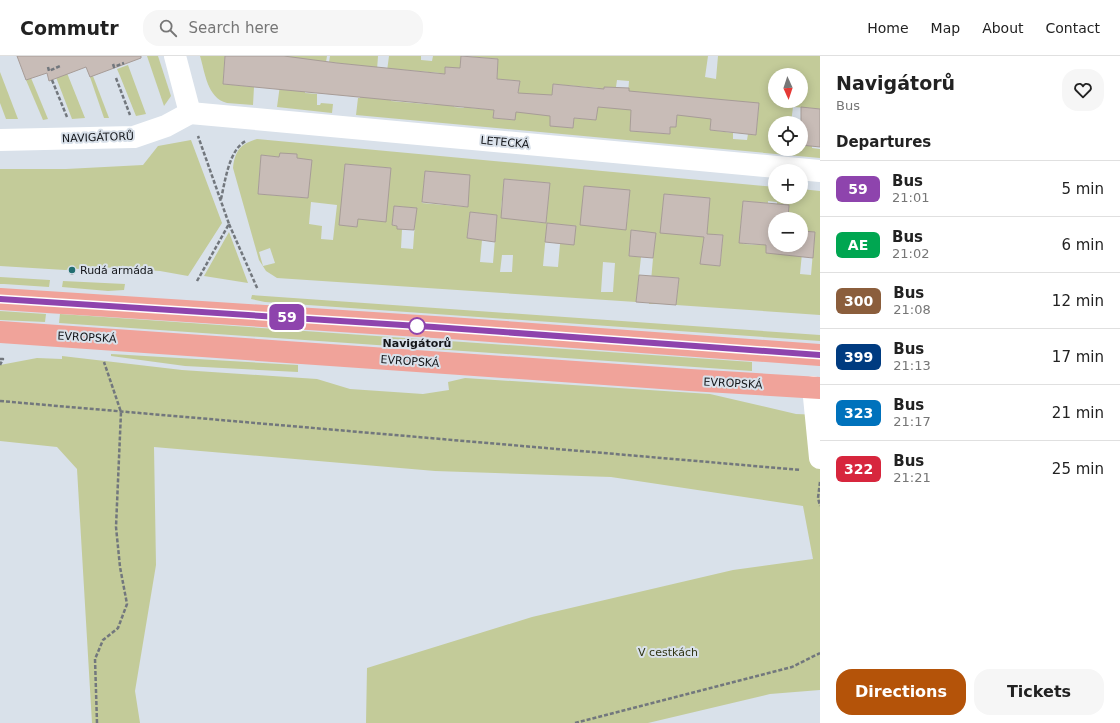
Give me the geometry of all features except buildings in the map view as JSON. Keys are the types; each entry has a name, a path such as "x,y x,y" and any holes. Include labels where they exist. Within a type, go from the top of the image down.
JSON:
{"main road":[{"path":"0,299 820,355"},
{"name":"EVROPSKÁ","path":"0,332 682,380 816,387"}],"street":[{"path":"175,56 190,113"},
{"name":"NAVIGÁTORŮ","path":"0,140 134,137 166,126 190,113"},
{"name":"LETECKÁ","path":"190,113 820,172"},
{"path":"812,464 816,387"}],"path":[{"path":"113,64 114,67 124,63"},
{"path":"48,67 49,71 60,66"},
{"path":"116,78 133,121"},
{"path":"52,80 69,121"},
{"path":"190,113 229,224 258,290"},
{"path":"221,199 234,152 239,144 246,141"},
{"path":"197,281 229,224"},
{"path":"72,271 72,276"},
{"path":"96,723 94,659 103,640 118,628 127,604 120,566 116,527 120,412 103,357"},
{"path":"0,365 2,359"},
{"path":"0,401 120,412 812,464"},
{"path":"820,482 818,498 820,506"},
{"path":"575,723 792,667 820,654"}],"green space":[{"path":"147,56 158,56 171,96 164,106"},
{"path":"200,56 225,56 223,84 254,87 253,105 227,103 215,96 205,77"},
{"path":"284,56 327,56 326,62 308,60 305,93 317,94 317,105 320,105 321,103 333,104 332,113 277,107"},
{"path":"330,56 378,56 377,70 387,71 389,56 421,56 421,60 432,61 433,56 461,56 460,76 474,78 471,108 494,110 493,118 515,120 514,112 516,112 520,81 497,79 498,59 464,56 708,56 705,77 716,79 718,56 820,56 820,109 806,108 808,108 808,68 768,68 768,108 793,108 792,116 768,116 768,153 356,115 358,98 360,98 363,66 329,62","holes":["394,69 440,73 437,105 391,101","617,80 629,81 627,109 602,107 604,87 616,87","553,84 599,88 596,120 574,118 573,128 550,125","456,89 466,90 464,108 454,107","633,92 679,96 676,127 670,127 669,134 630,131","713,99 759,104 756,135 748,134 747,140 733,139 733,133 710,130"]},
{"path":"128,65 146,114 136,116 117,69"},
{"path":"65,68 85,118 72,119 54,72"},
{"path":"0,72 18,119 6,119 0,103"},
{"path":"93,76 109,118 104,118 90,77"},
{"path":"31,78 48,119 43,120 26,80"},
{"path":"257,139 768,186 768,203 743,201 740,232 744,233 743,244 762,245 763,242 767,242 766,253 802,253 800,274 811,275 814,240 808,236 808,212 788,212 789,205 777,204 808,204 808,190 820,191 820,315 676,305 679,278 665,277 662,304 649,304 654,233 631,230 629,256 641,257 636,302 277,278 266,271 259,260 233,168 237,152 247,143","holes":["261,155 279,157 308,198 258,194","345,164 391,168 358,219 357,227 342,225 345,195 342,194","425,171 470,176 467,207 422,203","504,179 550,183 546,223 535,222 524,212 501,210","630,190 627,222 616,221","664,194 710,198 707,229 661,225","311,202 337,205 333,240 321,239 322,226 309,224","394,206 416,208 413,249 401,248 402,229 392,225","470,212 497,215 493,263 480,262 482,240 467,238","547,223 576,226 560,244 558,267 543,266","713,234 723,235 720,266 710,265 710,253 702,252 703,244 711,244","270,248 275,263 263,266 259,252","502,255 513,255 512,272 500,272","603,262 615,263 613,292 601,292"]},
{"path":"191,140 222,223 188,276 160,271 99,267 65,270 0,266 0,169 66,169 143,165 158,146"},
{"path":"808,146 812,146 812,148 820,149 820,158 798,156 808,156"},
{"path":"229,232 248,283 204,276"},
{"path":"0,277 50,280 49,287 0,284"},
{"path":"63,281 125,284 124,290 108,291 62,287"},
{"path":"252,295 820,335 820,341 265,302 251,299"},
{"path":"0,311 46,314 45,322 0,320"},
{"path":"60,314 752,362 752,371 59,323"},
{"path":"111,354 298,365 298,372 185,366 111,356"},
{"name":"V cestkách","path":"62,356 182,370 317,379 350,389 423,394 449,390 448,382 465,378 710,394 796,414 820,415 820,690 770,694 648,723 366,723 367,668 532,617 733,570 813,559 803,506 611,477 435,471 154,447 156,565 135,691 140,723 92,723 77,469 57,447 0,441 0,365 37,358 62,359"}],"bus line":[{"name":"59","path":"0,299 434,327 820,355"}],"place":[{"name":"Rudá armáda","path":"72,270"},
{"name":"Navigátorů","path":"417,326"}]}
